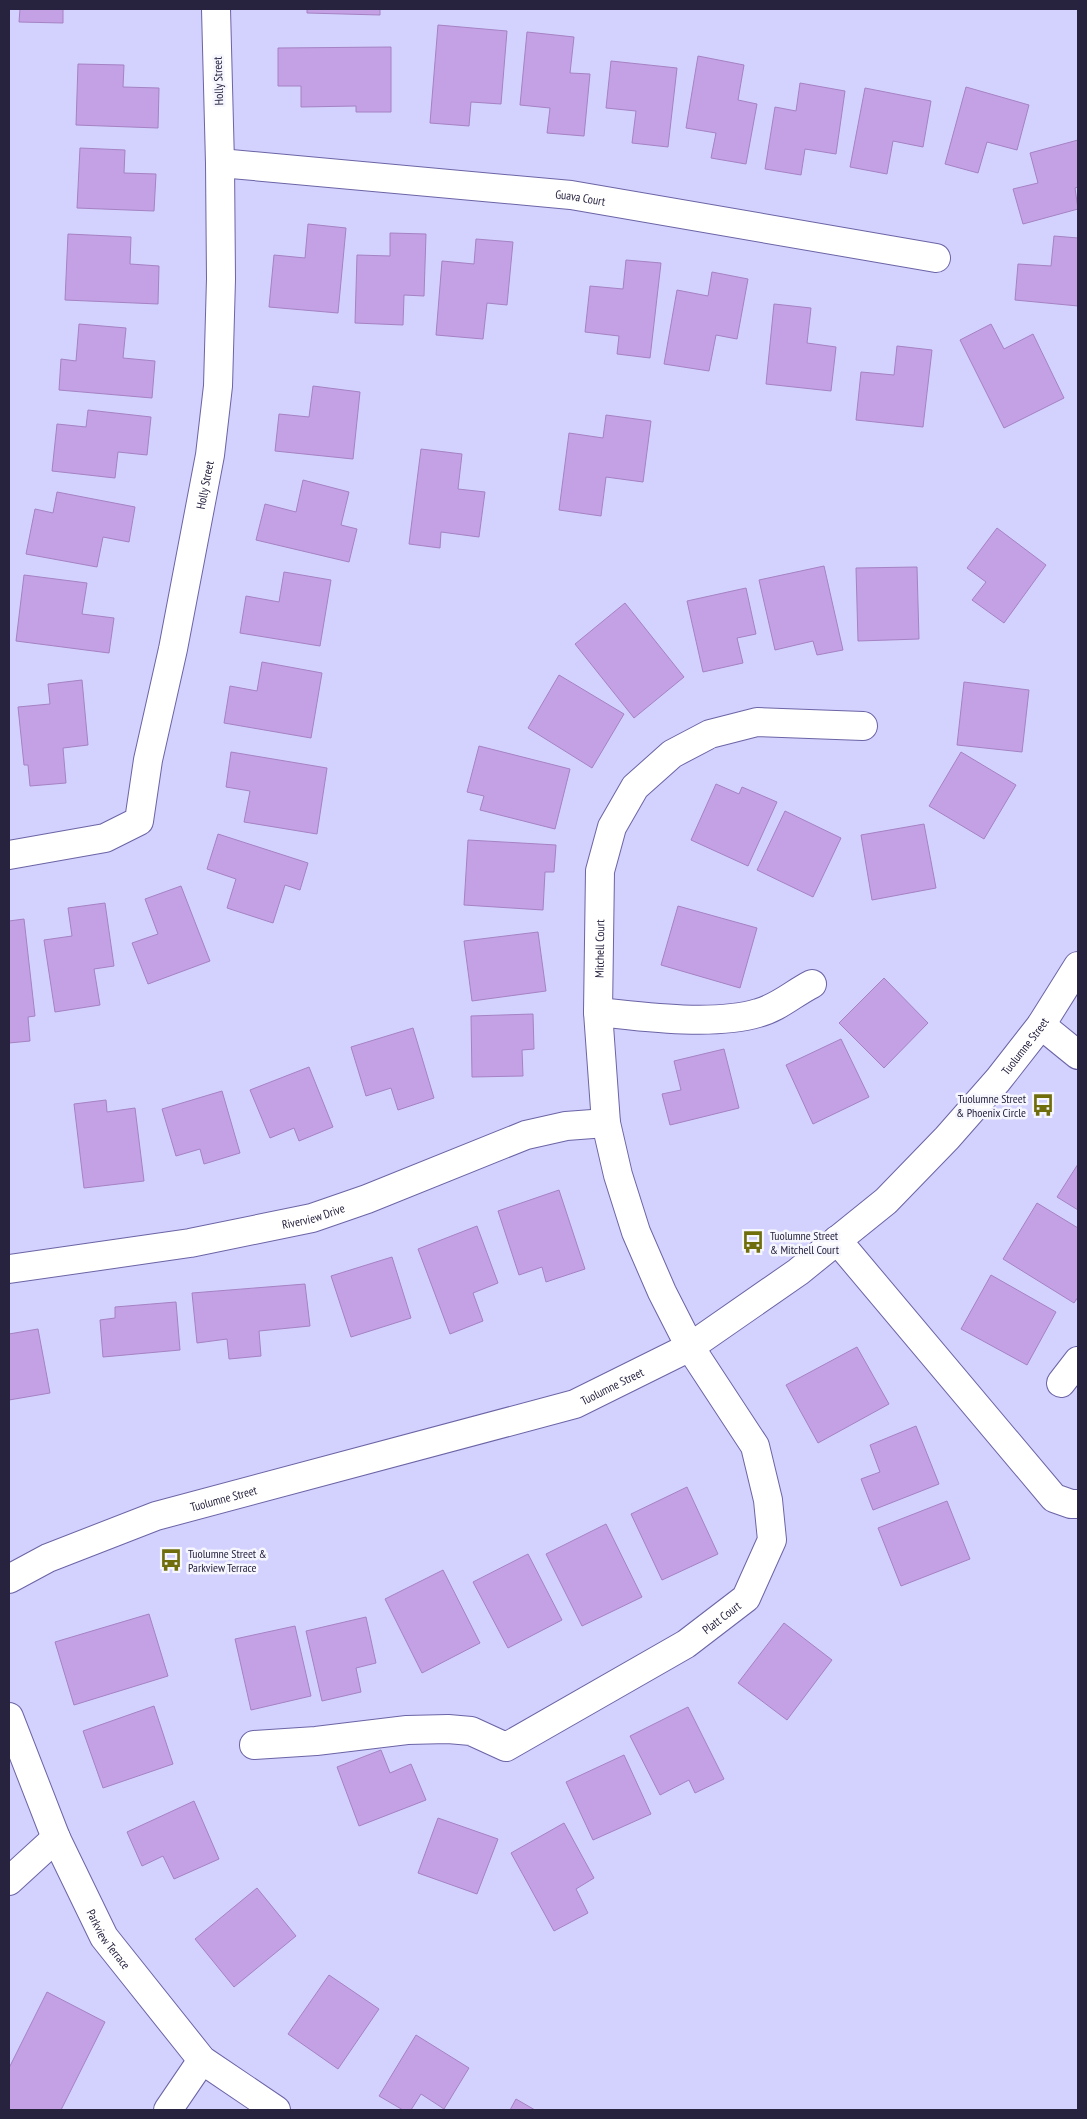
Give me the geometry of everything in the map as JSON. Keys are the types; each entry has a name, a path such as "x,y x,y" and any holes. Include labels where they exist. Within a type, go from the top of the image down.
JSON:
{"street":[{"name":"Holly Street","path":"9,855 105,838 139,821 148,760 173,649 210,455 218,386 221,279 216,9"},
{"name":"Guava Court","path":"220,164 571,195 936,258"},
{"name":"Mitchell Court","path":"690,1347 662,1292 636,1232 618,1174 606,1123 598,1012 600,871 612,827 636,788 672,754 710,734 757,722 862,726"},
{"name":"Tuolumne Street","path":"9,1578 48,1558 156,1516 575,1404 690,1347 798,1272 886,1200 947,1138 998,1080 1041,1025 1078,966"},
{"path":"598,1012 690,1019 730,1018 758,1014 776,1006 812,984"},
{"path":"1041,1025 1078,1055"},
{"name":"Riverview Drive","path":"9,1269 190,1243 312,1218 366,1199 526,1135 566,1126 606,1123"},
{"path":"838,1240 1054,1498 1071,1504 1078,1504"},
{"name":"Platt Court","path":"254,1744 316,1741 407,1730 448,1729 471,1731 506,1747 686,1644 746,1598 772,1540 768,1500 756,1446 690,1347"},
{"path":"1061,1383 1078,1361"},
{"name":"Parkview Terrace","path":"9,1717 56,1838 104,1937 202,2060 276,2110"},
{"path":"9,1881 56,1838"},
{"path":"168,2110 202,2060"}],"building":[{"path":"20,9 63,9 63,23 19,22"},
{"path":"307,9 380,9 380,15 307,13"},
{"path":"438,25 507,31 501,104 471,102 469,126 430,123"},
{"path":"527,32 574,37 570,73 590,74 584,136 547,133 550,108 520,105"},
{"path":"391,47 391,112 356,112 356,106 301,107 301,86 278,86 278,48"},
{"path":"698,56 744,65 738,100 757,104 746,164 711,158 716,133 686,128"},
{"path":"611,61 677,68 668,147 632,143 636,111 606,108"},
{"path":"78,64 124,65 123,87 159,88 158,128 76,125"},
{"path":"800,83 845,91 836,154 805,149 801,175 765,169 775,107 796,111"},
{"path":"966,87 1029,105 1017,150 987,142 978,173 945,164"},
{"path":"865,88 931,101 923,147 893,141 887,174 850,167"},
{"path":"1078,140 1078,187 1075,188 1078,209 1023,224 1013,189 1038,183 1030,153"},
{"path":"80,148 125,150 124,173 156,174 154,211 77,208"},
{"path":"308,224 346,228 338,313 269,307 274,255 305,258"},
{"path":"390,233 426,234 424,296 404,295 403,325 355,323 357,255 390,256"},
{"path":"68,234 131,237 130,264 159,266 158,304 65,300"},
{"path":"1054,236 1078,238 1078,306 1015,300 1018,264 1051,266"},
{"path":"476,239 513,242 507,305 487,303 483,339 436,335 442,261 474,264"},
{"path":"626,260 661,263 650,358 617,354 619,336 585,332 590,286 623,289"},
{"path":"712,272 748,279 737,339 716,335 709,371 664,364 677,290 708,296"},
{"path":"774,304 811,308 807,343 836,347 831,391 766,384"},
{"path":"79,324 126,328 123,358 155,361 152,398 59,390 61,359 76,361"},
{"path":"991,324 1004,349 1033,334 1064,398 1004,428 960,340"},
{"path":"897,346 932,350 923,427 856,420 861,372 894,375"},
{"path":"313,386 360,392 353,459 275,451 279,414 309,417"},
{"path":"88,410 151,417 147,455 118,452 115,478 52,471 57,424 86,427"},
{"path":"606,415 651,421 643,482 606,477 601,516 559,510 569,433 603,438"},
{"path":"421,449 462,454 458,489 485,492 479,537 441,532 440,548 409,544"},
{"path":"303,480 349,492 341,525 357,529 349,562 256,540 265,504 296,512"},
{"path":"57,492 135,507 129,542 103,537 97,567 26,554 35,509 53,513"},
{"path":"997,528 1046,565 1004,623 972,600 986,582 967,568"},
{"path":"824,566 843,650 817,655 813,641 775,650 759,580"},
{"path":"917,567 919,639 858,641 856,568"},
{"path":"284,572 331,580 320,646 240,633 246,596 279,602"},
{"path":"24,575 87,583 82,614 114,618 109,653 16,641"},
{"path":"746,588 756,634 737,638 743,663 703,672 687,601"},
{"path":"625,603 684,677 634,718 575,644"},
{"path":"262,662 322,673 311,738 224,723 230,686 257,691"},
{"path":"559,675 624,714 592,768 528,728"},
{"path":"82,680 88,745 63,748 66,783 30,786 28,765 24,765 18,707 50,704 48,684"},
{"path":"964,682 1029,690 1022,752 957,745"},
{"path":"479,746 570,769 555,829 480,810 484,796 467,792"},
{"path":"231,752 327,768 317,834 244,822 250,791 226,787"},
{"path":"961,752 1016,785 984,839 929,806"},
{"path":"716,784 739,794 742,787 777,802 748,866 691,840"},
{"path":"785,811 841,838 813,897 757,870"},
{"path":"924,824 936,888 872,900 861,835"},
{"path":"218,834 308,863 300,890 285,885 273,923 227,908 236,879 207,869"},
{"path":"468,840 556,845 554,872 545,872 543,910 464,905"},
{"path":"181,886 210,961 148,984 132,943 158,934 145,899"},
{"path":"105,903 114,966 94,969 100,1005 55,1012 44,940 72,936 68,908"},
{"path":"678,906 757,928 740,988 661,965"},
{"path":"24,919 35,1016 28,1017 30,1041 9,1043 9,921"},
{"path":"538,932 546,991 472,1001 464,941"},
{"path":"884,978 928,1023 884,1068 839,1023"},
{"path":"533,1014 534,1049 522,1050 523,1076 472,1077 471,1016"},
{"path":"413,1028 434,1098 398,1110 391,1088 366,1096 351,1047"},
{"path":"841,1039 869,1097 813,1124 786,1065"},
{"path":"724,1049 739,1108 670,1125 662,1094 681,1090 674,1061"},
{"path":"309,1067 333,1127 299,1141 294,1128 270,1138 250,1090"},
{"path":"222,1091 240,1153 204,1164 200,1149 176,1156 162,1109"},
{"path":"106,1100 107,1112 135,1108 144,1181 84,1188 74,1104"},
{"path":"1078,1164 1078,1210 1057,1197"},
{"path":"559,1190 585,1269 546,1282 542,1267 519,1275 498,1211"},
{"path":"1037,1203 1078,1228 1078,1297 1074,1303 1003,1259"},
{"path":"477,1226 498,1283 473,1293 483,1321 450,1334 418,1249"},
{"path":"392,1257 411,1318 351,1337 331,1276"},
{"path":"991,1275 1056,1312 1027,1365 961,1329"},
{"path":"305,1284 310,1326 259,1331 261,1356 229,1359 227,1339 197,1343 192,1293"},
{"path":"176,1302 180,1350 103,1357 100,1320 115,1318 115,1307"},
{"path":"38,1329 50,1393 9,1400 9,1334"},
{"path":"857,1347 889,1404 818,1443 786,1385"},
{"path":"916,1426 939,1484 873,1510 861,1479 880,1472 870,1445"},
{"path":"687,1487 718,1554 662,1580 631,1514"},
{"path":"947,1501 970,1559 901,1586 878,1528"},
{"path":"606,1524 642,1597 582,1626 546,1554"},
{"path":"528,1554 562,1620 508,1648 473,1582"},
{"path":"443,1570 480,1643 422,1673 385,1599"},
{"path":"149,1614 168,1676 74,1705 55,1642"},
{"path":"366,1617 376,1663 356,1668 361,1692 322,1701 306,1631"},
{"path":"784,1623 832,1660 787,1720 738,1683"},
{"path":"295,1626 311,1696 251,1710 235,1639"},
{"path":"154,1706 173,1764 103,1788 83,1731"},
{"path":"688,1707 724,1779 695,1793 689,1780 660,1795 630,1736"},
{"path":"381,1750 390,1773 411,1764 426,1800 359,1826 337,1767"},
{"path":"624,1755 651,1814 593,1840 566,1782"},
{"path":"194,1801 219,1859 174,1879 163,1856 142,1866 127,1832"},
{"path":"438,1818 498,1839 477,1894 418,1873"},
{"path":"564,1823 594,1878 576,1889 588,1913 554,1931 511,1853"},
{"path":"257,1888 296,1936 234,1987 195,1939"},
{"path":"329,1975 379,2009 338,2069 288,2034"},
{"path":"47,1992 105,2022 61,2110 9,2110 9,2068"},
{"path":"416,2035 469,2068 444,2109 421,2094 411,2110 403,2110 379,2096"},
{"path":"516,2099 535,2110 510,2110"}],"place":[{"name":"Tuolumne Street & Phoenix Circle","path":"1043,1105"},
{"name":"Tuolumne Street & Mitchell Court","path":"753,1242"},
{"name":"Tuolumne Street & Parkview Terrace","path":"171,1560"}]}
